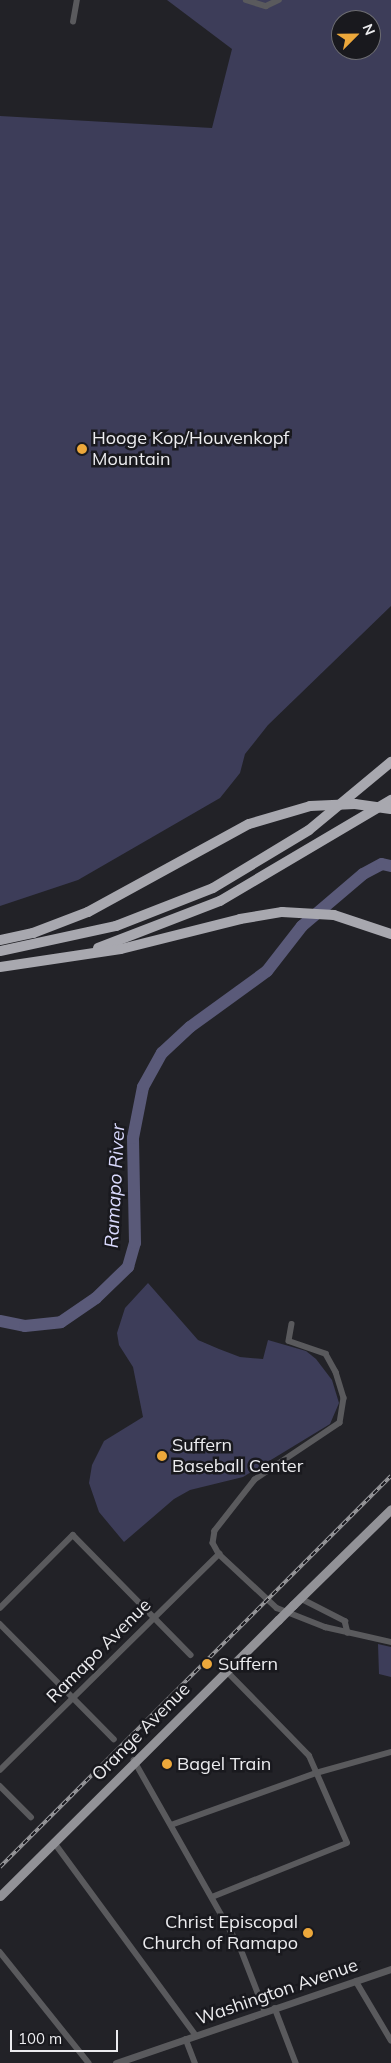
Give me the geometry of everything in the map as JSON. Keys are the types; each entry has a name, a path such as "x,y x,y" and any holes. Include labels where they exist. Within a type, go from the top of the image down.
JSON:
{"highway":[{"path":"0,951 116,926 213,888 309,830 391,762"},
{"path":"78,955 170,923 220,901 391,800"},
{"path":"0,940 82,915 249,824 310,806 355,804 391,809"},
{"path":"0,967 121,949 268,914 320,913 387,932"}],"main road":[{"name":"Orange Avenue","path":"0,1896 134,1760 391,1509"}],"street":[{"path":"73,22 77,0"},
{"path":"246,0 266,6 279,0"},
{"path":"292,1324 289,1340 326,1354 336,1372 345,1409 340,1423 255,1480 215,1530 213,1543 219,1554 277,1608 348,1634 391,1642"},
{"path":"0,1608 73,1535 191,1655"},
{"name":"Ramapo Avenue","path":"0,1770 219,1554"},
{"path":"300,1598 345,1621 348,1634"},
{"path":"0,1624 114,1739"},
{"path":"212,1898 347,1843 309,1756 226,1671"},
{"path":"171,1825 316,1773 391,1752"},
{"path":"134,1760 241,1949 266,2011"},
{"path":"0,1786 31,1817"},
{"path":"54,1842 196,2035"},
{"path":"0,1952 89,2063"},
{"name":"Washington Avenue","path":"116,2063 391,1969"},
{"path":"356,1981 391,2040"},
{"path":"275,2008 296,2063"},
{"path":"186,2039 195,2063"}],"shaded area":[{"path":"167,0 391,0 391,606 268,725 245,754 240,773 220,798 78,880 0,906 0,116 212,128 232,49"},
{"path":"148,1283 198,1340 240,1357 263,1359 268,1340 306,1351 316,1359 332,1380 339,1403 330,1424 243,1477 190,1490 174,1499 124,1542 99,1512 89,1483 92,1465 104,1441 143,1417 133,1367 119,1345 117,1333 125,1308"},
{"path":"378,1644 391,1647 391,1677 379,1674"}],"waterway":[{"name":"Ramapo River","path":"0,1321 25,1326 61,1322 96,1298 128,1267 135,1243 133,1138 143,1087 162,1053 190,1027 267,971 302,926 363,874 382,864 391,866"}],"railway":[{"path":"0,1867 391,1476"}],"place":[{"name":"Hooge Kop/Houvenkopf Mountain","path":"82,449"},
{"name":"Suffern Baseball Center","path":"162,1456"},
{"name":"Suffern","path":"207,1664"},
{"name":"Bagel Train","path":"167,1764"},
{"name":"Christ Episcopal Church of Ramapo","path":"308,1933"}]}
